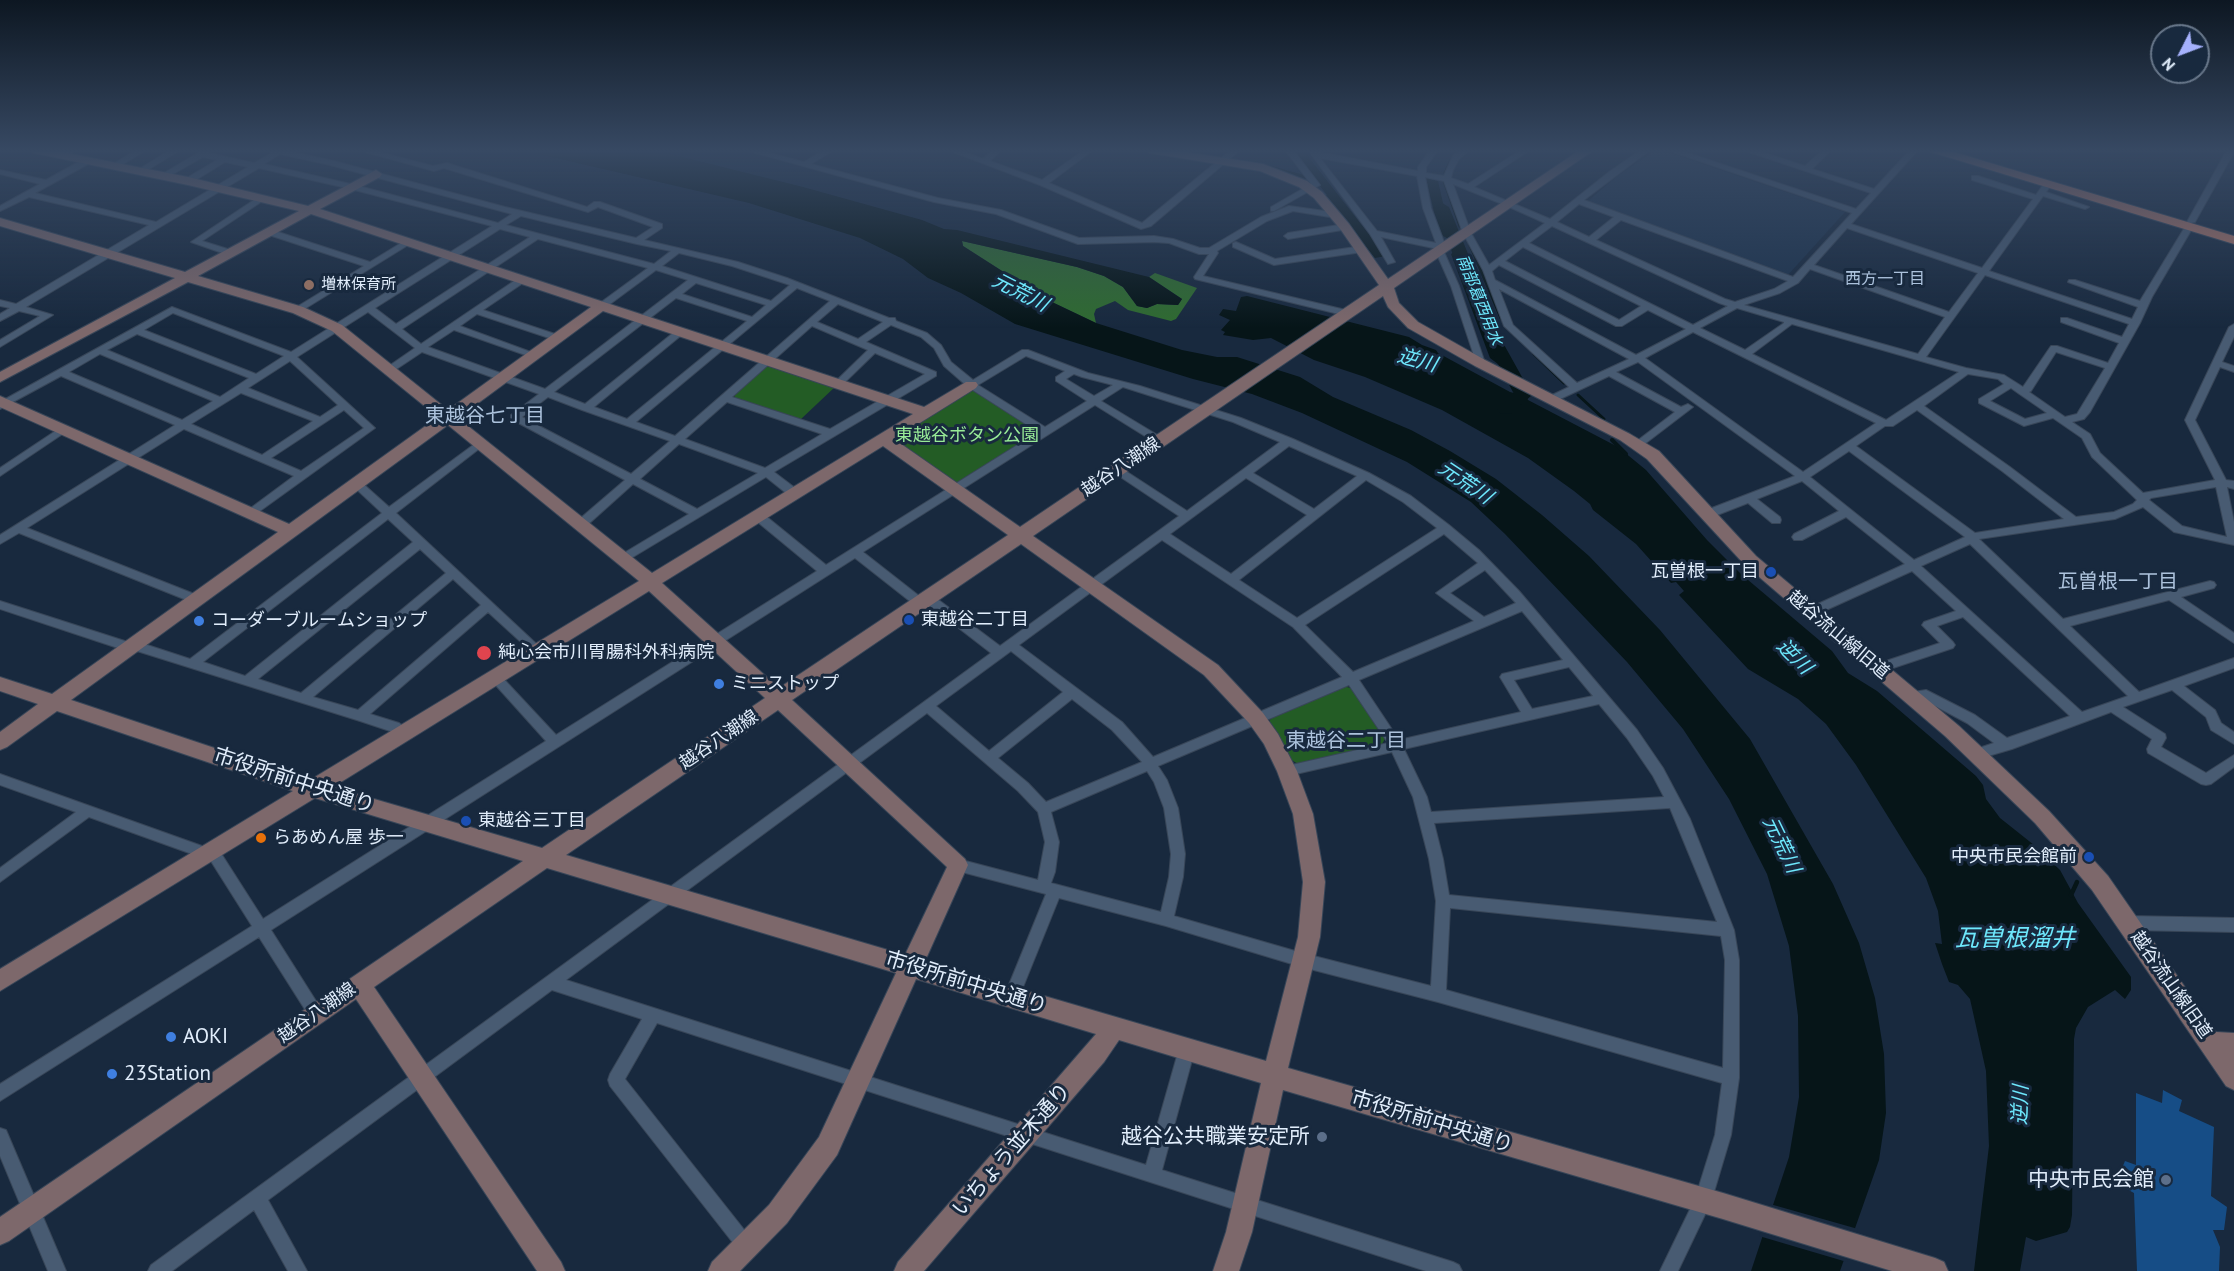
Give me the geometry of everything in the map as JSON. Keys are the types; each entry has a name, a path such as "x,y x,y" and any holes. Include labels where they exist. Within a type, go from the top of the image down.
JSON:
{"main road":[{"path":"2117,209 2234,235"},
{"path":"2143,209 2234,240"}],"street":[{"path":"93,209 159,225"},
{"path":"0,318 185,209"},
{"path":"231,253 195,242 246,209"},
{"path":"431,209 655,267 772,304"},
{"path":"505,209 735,264 892,320 932,340 947,364 971,384 1045,432"},
{"path":"532,216 543,209"},
{"path":"612,209 659,226 637,242"},
{"path":"985,209 1078,241 1136,239 1170,241 1199,251 1210,251 1264,219 1289,209"},
{"path":"1099,209 1141,226 1148,225 1166,209"},
{"path":"1253,227 1255,219 1273,209"},
{"path":"1300,209 1336,215"},
{"name":"越谷流山線旧道","path":"1331,209 1366,254 1387,287 1393,304 1399,312 1421,330 1480,363 1638,444 1664,465 1750,560 1978,754 2078,856 2128,923 2160,973 2223,1044 2234,1078"},
{"path":"1356,209 1374,233 1391,261"},
{"path":"1427,209 1480,363"},
{"path":"1458,209 1467,233 1487,270 1509,326 1576,388"},
{"name":"越谷八潮線","path":"0,1232 359,984 1502,209"},
{"path":"1521,209 1736,305 1965,371 2001,377 2086,436 2096,455 2143,500 2178,529 2234,541 2217,470 2190,420 2234,327"},
{"path":"1487,270 1568,209"},
{"path":"1599,209 1795,281"},
{"path":"1852,209 1857,212"},
{"path":"1552,399 1638,359 1736,305 1777,291 1795,281 1860,209"},
{"path":"1920,358 2030,209"},
{"path":"2011,384 1983,402 2024,423 2061,417 2080,417 2085,412 2135,323 2142,305 2198,209"},
{"path":"0,378 310,210 926,413"},
{"path":"0,540 519,213"},
{"path":"1589,241 1619,217"},
{"path":"0,222 298,309 337,328 650,582 958,865 1166,920 1302,960 1438,995 1731,1078"},
{"path":"1846,225 2135,323"},
{"path":"1136,239 1141,226"},
{"path":"1236,245 1274,262 1320,243 1345,227"},
{"path":"269,232 371,265"},
{"path":"1374,233 1442,250"},
{"path":"1288,236 1366,254 1388,268 1402,270 1417,267"},
{"path":"396,329 535,237"},
{"path":"298,309 409,242"},
{"path":"1523,244 1883,423 1889,424 1964,375 1965,371"},
{"path":"0,742 677,251"},
{"path":"1210,251 1214,253 1198,277 1350,312 1380,307 1399,312"},
{"path":"1498,261 1619,324 1647,306"},
{"path":"1809,266 1950,316"},
{"path":"389,370 523,279"},
{"path":"694,280 515,417 698,514"},
{"path":"1492,282 1638,359 1803,477 1913,565 2080,718"},
{"path":"2072,282 2142,305"},
{"path":"628,423 796,285"},
{"path":"676,295 753,320"},
{"path":"580,525 837,300"},
{"path":"0,303 48,315 0,344"},
{"path":"369,308 421,348 766,472 795,494"},
{"path":"2,404 172,310 291,357 370,428 249,513"},
{"path":"477,311 558,338"},
{"path":"859,343 892,320"},
{"path":"1746,354 1788,324 1789,320"},
{"path":"2064,320 2124,341"},
{"path":"623,559 887,399 933,374 812,323"},
{"path":"453,327 534,355"},
{"path":"136,330 257,378"},
{"path":"586,408 681,331"},
{"path":"2021,391 2028,389 2054,348 2110,367"},
{"path":"99,350 221,401"},
{"path":"838,384 874,350"},
{"path":"0,981 1025,352 1072,371 1209,407 1365,475 1407,499 1486,564 1573,662 1639,743 1674,802 1727,930 1732,960 1731,1078 1713,1204 1669,1271"},
{"path":"2217,363 2234,369"},
{"path":"1072,371 1059,379 1160,441"},
{"path":"61,372 303,476"},
{"path":"1609,372 1682,412"},
{"path":"0,1093 1121,384"},
{"path":"240,389 321,421"},
{"path":"725,398 831,433"},
{"path":"1638,444 1698,400"},
{"path":"2,404 292,532"},
{"path":"264,459 345,405"},
{"path":"1917,405 2074,521"},
{"path":"1708,514 1803,477 1883,423"},
{"path":"0,473 63,429"},
{"path":"884,439 1211,670 1256,718 1271,740 1287,771 1304,814 1312,863 1313,908 1309,937 1274,1075 1239,1232 1226,1271"},
{"path":"157,1271 1289,441"},
{"path":"192,664 480,444"},
{"path":"1850,446 1973,538 2138,698"},
{"path":"1117,470 1187,516"},
{"path":"1245,473 1314,514"},
{"path":"1232,579 1365,475"},
{"path":"1811,612 1973,538 2115,515 2137,507 2148,495 2221,483 2234,485"},
{"path":"357,484 538,651"},
{"path":"1749,498 1776,520"},
{"path":"1798,537 1847,512"},
{"path":"758,516 825,571"},
{"path":"1297,624 1445,528"},
{"path":"18,529 198,600"},
{"path":"1162,534 1297,624 1351,678 1396,746 1427,818 1443,901 1438,995"},
{"path":"247,681 420,543"},
{"path":"855,552 924,601 1006,649 1072,692 1117,726 1150,763 1165,791 1176,834 1178,854 1176,877 1166,920"},
{"path":"1483,622 1442,593 1486,564"},
{"path":"303,698 453,573"},
{"path":"2062,624 2210,585"},
{"path":"2170,595 2234,639"},
{"path":"360,716 488,604"},
{"path":"0,605 360,716 394,728 403,734"},
{"path":"1044,809 1524,605"},
{"path":"1878,668 1949,645 1928,625 1965,612"},
{"path":"1528,715 1506,677 1573,662"},
{"path":"1978,754 2234,663"},
{"path":"496,678 555,742"},
{"name":"市役所前中央通り","path":"0,684 312,789 1924,1267"},
{"path":"2175,685 2211,714 2216,726 2234,740"},
{"path":"989,758 1072,692"},
{"path":"1911,696 1926,695 1971,719 2007,745"},
{"path":"1287,771 1603,698"},
{"path":"927,706 989,758 1044,809 1053,842 1048,872 1048,890 1012,998"},
{"path":"2113,707 2160,738 2153,749 2206,780 2234,760"},
{"path":"0,779 208,854 261,926 316,1014"},
{"path":"1427,818 1674,802"},
{"path":"0,876 87,811"},
{"path":"721,1271 747,1247 803,1183 828,1146 958,865"},
{"path":"1443,901 1727,930"},
{"path":"2128,923 2234,925"},
{"path":"549,982 1453,1271"},
{"path":"359,984 552,1271"},
{"path":"653,1015 615,1080 747,1247"},
{"name":"いちょう並木通り","path":"908,1271 1096,1054 1114,1028"},
{"path":"1152,1174 1187,1049"},
{"path":"0,1136 57,1271"},
{"path":"257,1198 298,1271"}],"shaded area":[{"path":"1607,209 1837,209 1845,212 1787,276"}],"green space":[{"path":"962,241 1077,267 1104,276 1123,287 1137,306 1147,308 1157,304 1178,305 1182,299 1149,277 1155,273 1197,288 1176,319 1171,321 1128,310 1115,301 1096,309 1094,314 1096,323 1054,303 1013,278 963,246"},
{"path":"768,365 836,386 800,420 735,398 734,395"},
{"name":"東越谷ボタン公園","path":"969,391 976,391 1037,430 1037,434 960,482 952,482 894,442 896,437"},
{"path":"1344,686 1353,689 1386,737 1382,744 1298,764 1290,759 1269,724 1271,717"}],"water":[{"name":"元荒川","path":"769,209 883,209 944,229 957,230 1149,277 1182,299 1178,305 1157,304 1147,308 1137,306 1123,287 1104,276 1077,267 962,241 963,246 1013,278 1054,303 1096,323 1182,350 1217,357 1237,357 1300,377 1333,397 1411,430 1450,451 1496,479 1542,515 1589,556 1660,630 1750,739 1833,884 1859,943 1875,998 1884,1054 1886,1113 1879,1160 1840,1271 1751,1271 1789,1157 1799,1097 1798,1016 1789,946 1767,874 1729,799 1683,729 1627,662 1505,534 1471,502 1407,462 1302,413 1252,394 1193,379 1015,324 961,293 928,278 903,259 860,238"},
{"path":"1336,209 1349,209 1386,256 1375,258"},
{"path":"1433,209 1446,209 1456,231 1447,238 1443,236"},
{"path":"1462,247 1509,363 1507,368 1490,358 1451,254"},
{"name":"瓦曽根溜井","path":"1247,296 1409,337 1510,392 1526,396 1528,400 1618,447 1646,470 1707,540 1741,574 1832,651 1848,673 1877,691 1976,776 1983,785 1986,799 2000,818 2034,845 2060,870 2078,903 2131,977 2131,990 2125,999 2115,990 2088,1007 2076,1028 2072,1215 2067,1232 2036,1241 2026,1237 2020,1271 1974,1271 1989,1146 1986,1071 1970,999 1958,985 1949,982 1942,964 1935,943 1942,944 1938,911 1926,878 1856,765 1826,724 1798,699 1748,669 1679,595 1684,591 1676,582 1671,583 1636,544 1593,510 1590,504 1528,458 1442,410 1365,377 1314,360 1271,338 1253,340 1223,335 1225,332 1221,330 1230,320 1219,315 1223,309 1236,311 1241,297"}],"pier":[{"path":"1770,1204 1858,1229 1847,1262 1759,1236"}],"building":[{"name":"中央市民会館","path":"2163,1090 2182,1100 2179,1111 2214,1127 2211,1196 2227,1207 2224,1230 2213,1230 2220,1247 2219,1271 2137,1271 2134,1193 2121,1186 2120,1173 2125,1161 2136,1165 2136,1093 2162,1103"}],"waterway":[{"name":"南部葛西用水","path":"1443,209 1469,276"},
{"path":"1454,209 1460,226"},
{"path":"1470,245 1501,318"},
{"name":"南部葛西用水","path":"1494,341 1523,395 1506,409"},
{"path":"1534,354 1564,383"},
{"path":"1578,395 1604,419"},
{"path":"1612,440 1626,454"},
{"path":"2071,895 2077,882"}],"place":[{"name":"増林保育所","path":"309,285"},
{"name":"瓦曽根一丁目","path":"1771,572"},
{"name":"東越谷二丁目","path":"909,620"},
{"name":"コーダーブルームショップ","path":"199,621"},
{"name":"純心会市川胃腸科外科病院","path":"484,653"},
{"name":"ミニストップ","path":"719,684"},
{"name":"東越谷三丁目","path":"466,821"},
{"name":"らあめん屋 歩一","path":"261,838"},
{"name":"中央市民会館前","path":"2089,857"},
{"name":"AOKI","path":"171,1037"},
{"name":"23Station","path":"112,1074"},
{"name":"越谷公共職業安定所","path":"1322,1137"},
{"name":"中央市民会館","path":"2166,1180"}],"district":[{"name":"西方一丁目","path":"1885,279"},
{"name":"東越谷七丁目","path":"485,416"},
{"name":"瓦曽根一丁目","path":"2118,582"},
{"name":"東越谷二丁目","path":"1346,741"}],"water label":[{"name":"逆川","path":"1417,361"},
{"name":"逆川","path":"1794,657"},
{"name":"逆川","path":"2021,1105"}]}
